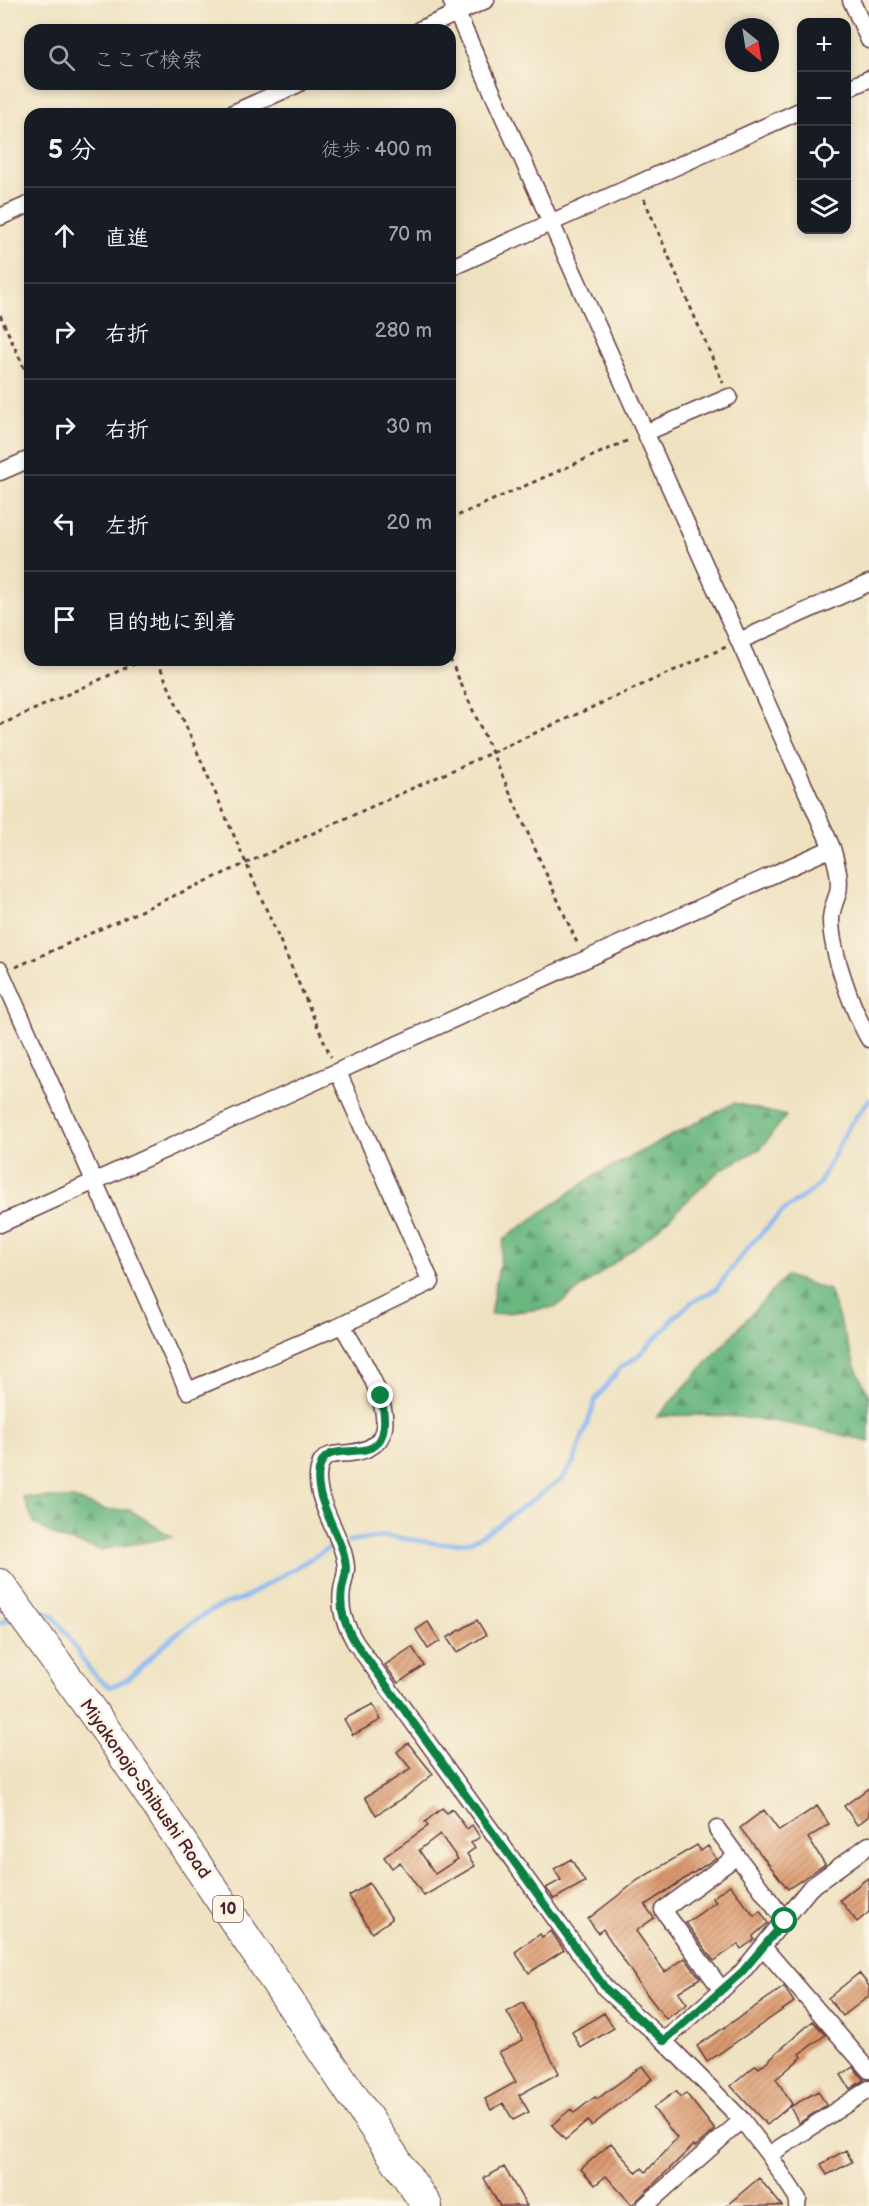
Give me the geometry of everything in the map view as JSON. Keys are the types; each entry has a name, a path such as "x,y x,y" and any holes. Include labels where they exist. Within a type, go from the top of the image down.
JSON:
{"highway":[{"name":"Miyakonojo-Shibushi Road","path":"0,1584 112,1739 430,2205"}],"street":[{"path":"428,24 453,7 486,0"},
{"path":"851,0 869,40"},
{"path":"453,7 552,222 832,848 839,875 838,892 831,913 833,936 854,1011 869,1039"},
{"path":"851,87 869,79"},
{"path":"244,108 285,90"},
{"path":"456,265 797,112"},
{"path":"0,217 24,207"},
{"path":"646,432 729,397"},
{"path":"0,472 24,462"},
{"path":"739,641 869,583"},
{"path":"0,1224 832,848"},
{"path":"1,972 188,1392 342,1325 431,1282 338,1072"},
{"path":"342,1325 381,1396 386,1419 382,1437 373,1447 330,1455 322,1460 319,1471 320,1490 346,1567 342,1590 343,1620 361,1652 606,1989 664,2041 742,2120 798,2199 797,2206"},
{"path":"717,1829 785,1921"},
{"path":"664,2041 742,1972 810,1888 869,1845"},
{"path":"722,1990 663,1910 737,1856"},
{"path":"763,1947 869,2070"},
{"path":"769,2155 869,2089"},
{"path":"645,2206 742,2120"}],"path":[{"path":"637,184 729,397"},
{"path":"0,315 24,368"},
{"path":"456,516 646,432"},
{"path":"1,972 247,864 739,641"},
{"path":"0,725 130,666"},
{"path":"160,666 338,1072"},
{"path":"453,666 585,960"}],"green space":[{"path":"734,1103 786,1116 760,1149 720,1170 652,1234 556,1307 490,1315 504,1239 594,1176"},
{"path":"786,1276 829,1290 855,1366 869,1396 869,1442 763,1420 709,1415 657,1417"},
{"path":"23,1497 74,1499 106,1510 130,1510 172,1537 100,1550 61,1539 35,1524"}],"building":[{"path":"477,1620 486,1635 457,1653 447,1638"},
{"path":"428,1622 440,1641 428,1649 416,1630"},
{"path":"412,1647 424,1665 398,1683 385,1665"},
{"path":"373,1704 381,1720 353,1735 344,1719"},
{"path":"408,1743 433,1774 405,1797 376,1815 365,1797 411,1769 397,1752"},
{"path":"869,1788 869,1816 857,1825 844,1806"},
{"path":"817,1806 829,1824 808,1838 825,1864 788,1889 740,1828 764,1810 779,1831"},
{"path":"442,1808 447,1813 452,1809 467,1829 472,1825 480,1837 471,1843 475,1848 467,1854 475,1866 424,1896 400,1862 392,1868 384,1857 428,1826 425,1822","holes":["440,1834 458,1859 435,1874 419,1850"]},
{"path":"697,1845 701,1851 708,1846 716,1858 645,1905 654,1918 636,1931 665,1972 685,1958 700,1978 678,1992 687,2004 666,2019 642,1988 603,1929 598,1933 588,1919 638,1880"},
{"path":"571,1859 585,1882 554,1899 546,1888 561,1880 554,1869"},
{"path":"869,1877 869,1912 857,1922 840,1900"},
{"path":"369,1883 392,1919 372,1933 349,1896"},
{"path":"730,1885 754,1916 760,1911 768,1923 753,1936 754,1940 741,1949 738,1944 714,1961 686,1923 716,1902 712,1898"},
{"path":"551,1931 564,1950 529,1973 515,1952 540,1934 542,1937"},
{"path":"859,1973 869,1986 869,1996 843,2016 828,1998"},
{"path":"784,1987 794,2002 707,2062 697,2046"},
{"path":"523,2003 559,2073 519,2095 529,2112 513,2120 503,2103 491,2110 485,2099 516,2082 499,2052 523,2040 507,2012"},
{"path":"604,2013 614,2028 581,2048 572,2032"},
{"path":"813,2021 825,2035 800,2054 802,2057 776,2079 792,2104 767,2125 731,2086 756,2065 759,2068"},
{"path":"642,2066 652,2079 591,2126 588,2121 565,2140 552,2125 571,2109 574,2113"},
{"path":"853,2067 864,2080 850,2089 841,2075"},
{"path":"676,2091 680,2097 686,2093 715,2130 695,2147 694,2145 632,2205 606,2176 595,2185 581,2169 611,2143 637,2173 642,2168 646,2172 677,2138 653,2108"},
{"path":"818,2091 826,2105 799,2123 790,2107"},
{"path":"846,2150 852,2162 827,2175 821,2164"},
{"path":"504,2167 527,2206 500,2206 484,2178"},
{"path":"759,2178 782,2206 726,2206"}],"waterway":[{"path":"348,1541 387,1536 441,1544 470,1542 563,1478 574,1461 596,1399 620,1368 637,1357 670,1324 670,1321 692,1302 716,1289 750,1245 782,1212 818,1186 849,1126 869,1100"},
{"path":"31,1611 43,1611 53,1616 92,1672 110,1687 131,1676 167,1642 208,1612 242,1599 331,1547"},
{"path":"0,1623 12,1618"}],"route":[{"path":"381,1396 386,1419 382,1437 373,1447 330,1455 322,1460 319,1471 320,1490 346,1567 341,1605 343,1620 355,1642 477,1814 606,1989 664,2041 742,1972 785,1921"}]}
